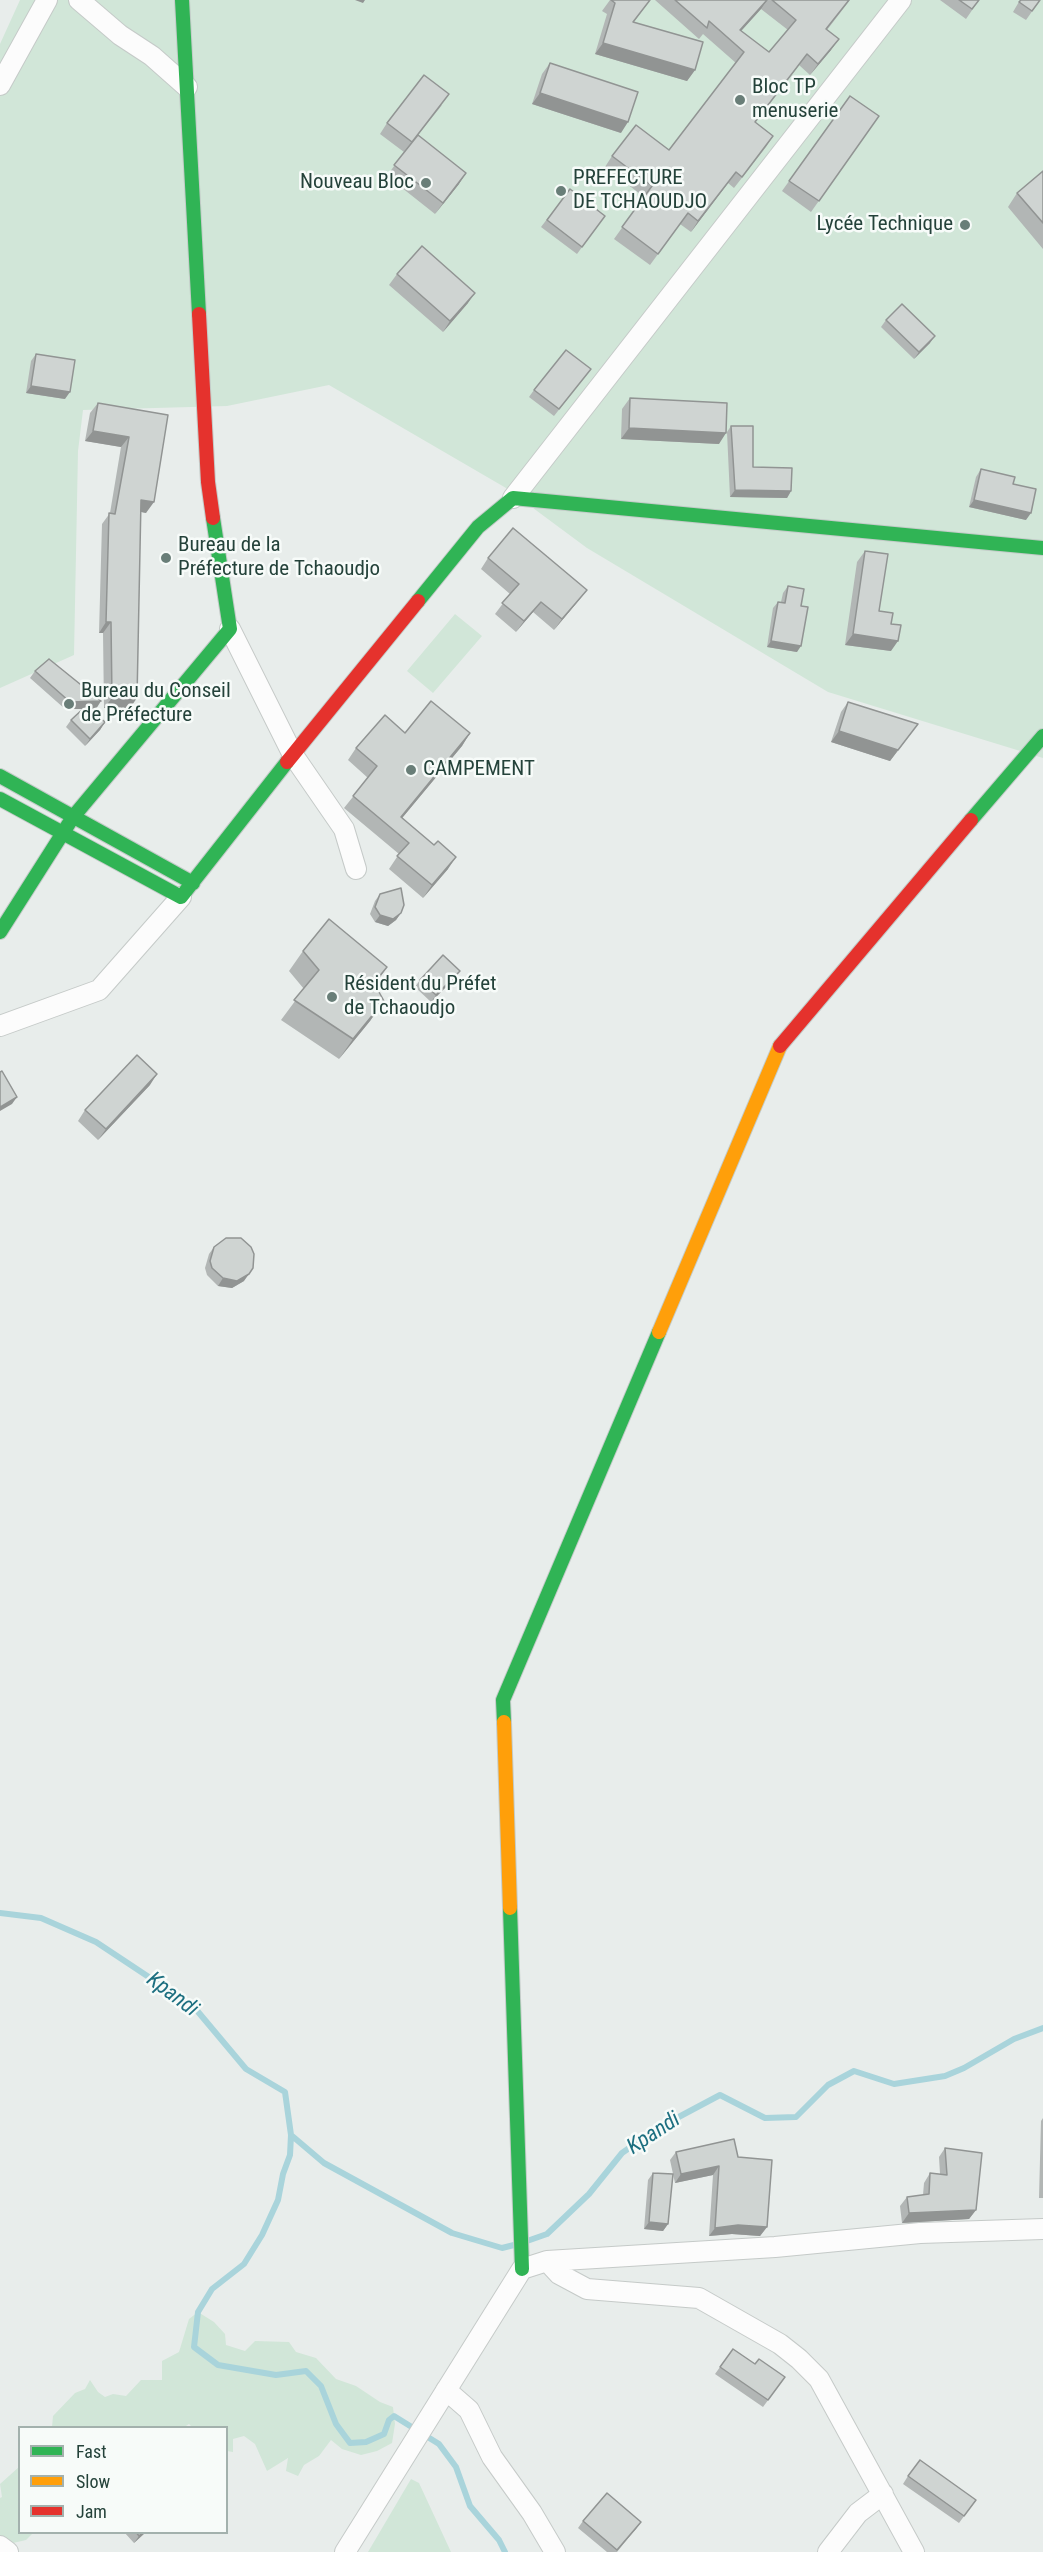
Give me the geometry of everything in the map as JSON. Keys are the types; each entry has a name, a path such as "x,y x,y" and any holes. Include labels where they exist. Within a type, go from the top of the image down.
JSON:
{"street":[{"path":"0,85 47,0"},
{"path":"79,0 120,34 152,56 187,87"},
{"path":"182,0 208,482 230,629 293,755 344,829 356,869"},
{"path":"0,1026 99,990 187,890 478,527 513,498 901,0"},
{"path":"513,498 1043,548"},
{"path":"0,932 74,817 230,629"},
{"path":"345,2552 522,2269 504,1700 782,1041 1043,736"},
{"path":"0,776 74,817 187,890"},
{"path":"0,799 63,833 187,890"},
{"path":"522,2269 547,2261 774,2247 932,2232 1043,2229"},
{"path":"547,2261 559,2274 587,2289 699,2298 780,2344 819,2379 914,2552"},
{"path":"446,2390 469,2410 492,2457 532,2513 555,2552"},
{"path":"828,2552 858,2513 883,2494"},
{"path":"0,2546 8,2552"}],"green space":[{"path":"20,0 1043,0 1043,758 828,692 587,548 506,488 329,385 227,406 83,410 78,451 74,655 0,688 0,44"},
{"path":"455,614 482,636 433,693 407,671"},
{"path":"198,2312 214,2322 225,2334 226,2345 245,2351 255,2341 289,2342 296,2352 316,2358 336,2379 356,2386 380,2402 393,2407 395,2424 392,2443 377,2451 361,2455 342,2449 331,2440 319,2456 304,2465 298,2476 286,2471 288,2458 267,2471 255,2444 244,2436 233,2439 233,2452 228,2451 228,2426 191,2426 189,2424 186,2426 52,2426 53,2416 75,2393 85,2389 90,2380 98,2392 105,2397 113,2394 126,2396 141,2380 162,2380 162,2361 179,2352 189,2319"},
{"path":"18,2468 18,2534 32,2534 26,2540 13,2543 0,2552 0,2498 2,2497 0,2484"},
{"path":"411,2479 419,2483 451,2552 368,2552"}],"building":[{"path":"611,0 650,0 633,22 703,42 695,70 603,43 615,3"},
{"path":"675,0 767,0 740,30 769,52 796,20 772,0 849,0 826,29 839,39 818,64 807,54 755,122 773,136 742,177 736,172 698,221 688,213 658,254 622,227 652,186 612,156 636,125 669,150 744,52 709,21 707,28"},
{"path":"959,0 979,0 972,9"},
{"path":"1021,0 1040,0 1032,11 1019,2"},
{"path":"550,63 638,92 628,122 540,93"},
{"path":"424,75 449,94 412,142 387,123"},
{"path":"850,96 879,116 819,201 789,181"},
{"name":"Nouveau Bloc","path":"418,135 466,173 443,203 394,165"},
{"path":"1043,171 1043,223 1017,193"},
{"path":"570,189 605,216 582,247 547,220"},
{"path":"422,246 475,293 450,321 397,274"},
{"path":"902,304 935,336 919,352 886,320"},
{"path":"566,350 591,369 559,409 534,390"},
{"path":"36,354 75,360 70,392 31,386"},
{"path":"630,398 727,403 726,433 629,428"},
{"path":"98,403 168,415 154,502 141,500 137,698 112,698 111,622 106,622 109,513 115,514 129,437 93,431"},
{"path":"731,426 753,426 753,467 792,468 791,491 735,490"},
{"path":"981,469 1015,477 1013,484 1036,489 1031,513 974,500"},
{"path":"513,528 587,590 562,619 541,602 524,621 502,603 519,584 488,558"},
{"path":"865,551 888,554 879,611 893,613 891,624 901,625 898,641 853,634"},
{"path":"788,586 804,589 801,606 808,607 801,646 771,641 778,602 785,603"},
{"path":"49,659 101,701 70,702 35,671"},
{"path":"431,701 470,733 401,817 434,845 438,841 456,857 432,885 397,856 409,843 353,796 377,766 356,748 385,715 405,733"},
{"path":"848,702 918,724 898,750 839,731"},
{"path":"86,706 105,722 90,739 71,720"},
{"path":"401,888 404,905 401,913 393,919 380,915 375,907 380,894"},
{"name":"Résident du Préfet de Tchaoudjo","path":"329,919 387,967 374,983 384,1001 353,1039 294,1000 319,970 303,951"},
{"path":"443,955 460,971 436,995 420,980"},
{"path":"137,1055 157,1074 106,1129 85,1110"},
{"path":"2,1071 17,1097 0,1107 0,1072"},
{"path":"226,1238 241,1238 251,1247 254,1254 253,1268 249,1274 237,1281 223,1278 212,1268 210,1261 214,1247"},
{"path":"734,2139 738,2157 772,2160 767,2227 738,2225 715,2228 719,2166 681,2174 676,2152"},
{"path":"945,2148 982,2153 976,2210 909,2213 907,2197 929,2194 930,2173 947,2175"},
{"path":"653,2173 673,2174 668,2224 649,2222"},
{"path":"733,2349 755,2364 759,2359 785,2377 768,2400 720,2367"},
{"path":"920,2460 976,2500 964,2516 908,2476"},
{"path":"607,2493 641,2522 617,2550 583,2521"}],"waterway":[{"name":"Kpandi","path":"0,1913 41,1918 96,1942 194,2007 246,2069 285,2092 291,2135 324,2163 452,2233 502,2248 514,2245"},
{"name":"Kpandi","path":"527,2241 547,2234 589,2194 622,2153 658,2128 720,2095 765,2118 796,2117 828,2085 854,2071 894,2084 945,2076 964,2068 1014,2039 1043,2028"},
{"name":"Kpandi","path":"291,2135 290,2155 283,2174 278,2200 262,2235 244,2264 212,2289 198,2312 194,2347 218,2365 276,2375 306,2371 321,2386 336,2424 350,2443 366,2442 384,2434 389,2420 394,2416 439,2444 456,2467 470,2506 499,2540 505,2552"}],"traffic: fast":[{"path":"182,0 199,314"},
{"path":"418,601 478,527 513,498 1043,548"},
{"path":"0,932 73,817 230,629 213,518"},
{"path":"971,820 1043,736"},
{"path":"0,799 181,897 287,762"},
{"path":"0,776 193,883"},
{"path":"504,1722 503,1700 659,1332"},
{"path":"510,1908 522,2269"}],"traffic: slow":[{"path":"659,1332 780,1046"},
{"path":"504,1722 510,1908"}],"traffic: jam":[{"path":"199,314 208,482 213,518"},
{"path":"287,762 418,601"},
{"path":"780,1046 971,820"}],"place":[{"name":"Bloc TP menuserie","path":"740,100"},
{"name":"Nouveau Bloc","path":"426,183"},
{"name":"PREFECTURE DE TCHAOUDJO","path":"561,191"},
{"name":"Lycée Technique","path":"965,225"},
{"name":"Bureau de la Préfecture de Tchaoudjo","path":"166,558"},
{"name":"Bureau du Conseil de Préfecture","path":"69,704"},
{"name":"CAMPEMENT","path":"411,770"},
{"name":"Résident du Préfet de Tchaoudjo","path":"332,997"}]}
